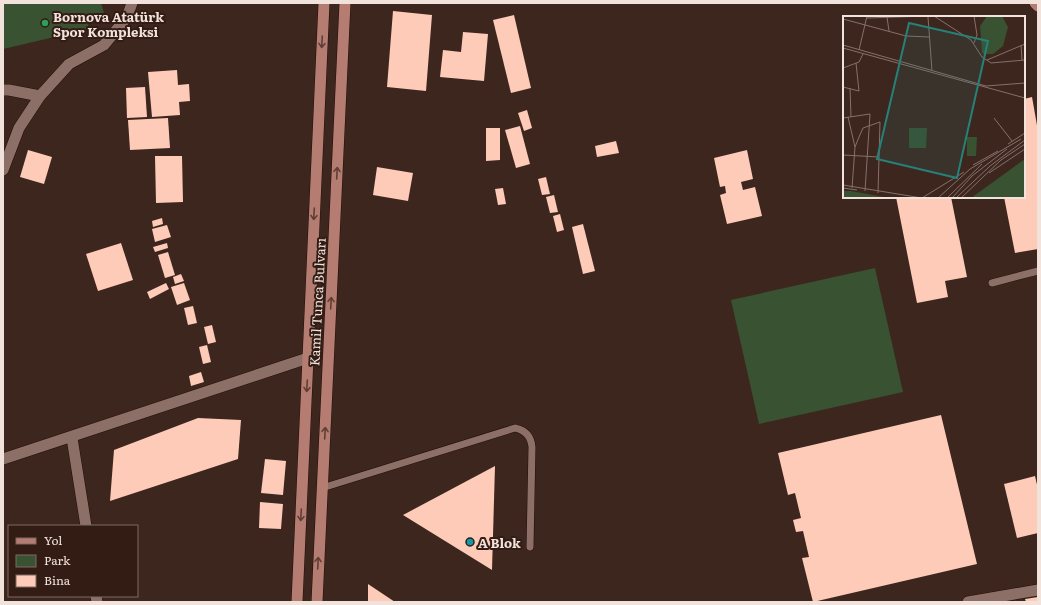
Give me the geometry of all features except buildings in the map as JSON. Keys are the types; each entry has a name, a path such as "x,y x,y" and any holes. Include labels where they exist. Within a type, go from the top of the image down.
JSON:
{"main road":[{"name":"Kamil Tunca Bulvarı","path":"297,602 324,3"},
{"name":"Kamil Tunca Bulvarı","path":"317,602 345,3"},
{"path":"1035,3 1038,6"}],"street":[{"path":"3,170 19,128 40,96 69,64 104,45 127,17 132,3"},
{"path":"3,90 40,96"},
{"path":"3,460 308,358"},
{"path":"72,438 86,525"},
{"path":"968,602 1024,597 1038,590"}],"lane":[{"path":"992,283 1038,271"},
{"path":"322,488 515,428 521,430 530,437 532,446 530,547"}],"green space":[{"name":"Bornova Atatürk Spor Kompleksi","path":"3,3 101,3 104,13 86,17 89,29 3,49"},
{"path":"875,268 903,392 759,424 731,300"}],"place":[{"name":"Bornova Atatürk Spor Kompleksi","path":"45,23"},
{"name":"A Blok","path":"470,542"}]}
